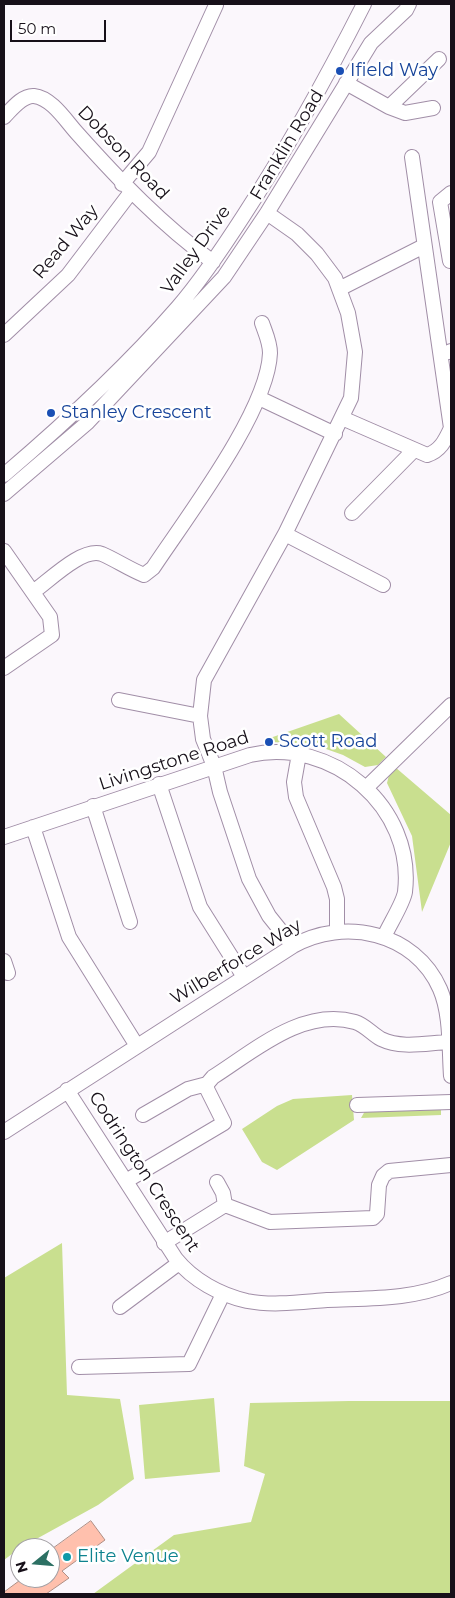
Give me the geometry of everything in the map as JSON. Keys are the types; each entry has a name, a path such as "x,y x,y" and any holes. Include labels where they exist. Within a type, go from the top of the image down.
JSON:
{"street":[{"name":"Read Way","path":"4,334 68,275 126,188 149,152 216,4"},
{"name":"Valley Drive","path":"4,475 64,424 126,364 179,306 213,262 290,144 327,79 364,4"},
{"name":"Franklin Road","path":"4,494 87,423 224,277 267,214 370,43 406,10 409,4"},
{"path":"389,108 439,59"},
{"path":"346,83 389,108 406,113 432,108"},
{"name":"Dobson Road","path":"4,117 26,97 42,98 51,104 126,188 186,242 213,262"},
{"path":"342,418 427,455 436,452 446,440 451,428 412,158"},
{"path":"450,261 440,202 451,193"},
{"path":"267,214 297,234 317,254 335,278 348,313 355,352 351,398 285,534 204,680 200,716 203,739 214,766 220,792 249,879 269,916 293,946"},
{"path":"339,289 424,246"},
{"path":"34,592 81,556 91,552 102,554 144,575 152,568 230,450 259,398 270,353 262,323"},
{"path":"259,398 335,434"},
{"path":"352,513 413,450"},
{"path":"285,534 384,585"},
{"path":"4,552 50,617 52,635 4,668"},
{"path":"119,700 200,716"},
{"path":"367,787 451,705"},
{"name":"Livingstone Road","path":"4,837 159,784 269,750 299,754 346,772 367,787 391,818 403,850 405,894 384,937"},
{"path":"299,754 294,782 296,797 334,886 337,899 337,931"},
{"path":"159,784 200,907 244,977"},
{"path":"93,806 130,922"},
{"path":"33,827 70,937 136,1046"},
{"name":"Wilberforce Way","path":"4,1132 293,946 314,936 337,931 357,931 384,937 400,945 420,960 448,1001 451,1076"},
{"path":"143,1115 188,1088 207,1084 213,1077 250,1053 291,1028 304,1023 354,1022 381,1039 402,1045 449,1042"},
{"path":"126,1181 224,1123 207,1089 207,1084"},
{"name":"Codrington Crescent","path":"67,1090 164,1243 179,1263 205,1284 223,1294 248,1301 274,1303 408,1296 428,1292 451,1283"},
{"path":"357,1107 451,1102"},
{"path":"226,1205 269,1222 373,1218 377,1214 381,1180 390,1170 451,1164"},
{"path":"217,1182 223,1193 226,1205"},
{"path":"164,1243 226,1205"},
{"path":"120,1306 179,1263"},
{"path":"79,1367 188,1364 223,1294"}],"green space":[{"path":"339,714 386,757 378,765 365,767 343,755 312,744 271,742 270,738"},
{"path":"395,767 451,815 451,842 422,912 412,836 387,783 389,775"},
{"path":"352,1095 354,1120 277,1170 262,1162 242,1129 277,1106 293,1099"},
{"path":"441,1107 441,1115 361,1118 365,1111"},
{"path":"62,1243 67,1395 120,1399 134,1479 98,1505 38,1538 10,1538 10,1556 4,1560 4,1278"},
{"path":"214,1398 220,1472 145,1479 139,1405"},
{"path":"451,1401 451,1594 93,1594 174,1535 251,1522 265,1474 244,1466 250,1403"}],"building":[{"name":"Elite Venue","path":"91,1521 105,1540 62,1571 69,1578 60,1584 60,1543"},
{"name":"Elite Venue","path":"10,1588 55,1588 46,1594 4,1594"}],"place":[{"name":"Ifield Way","path":"340,71"},
{"name":"Stanley Crescent","path":"51,413"},
{"name":"Scott Road","path":"269,742"},
{"name":"Elite Venue","path":"67,1557"}]}
